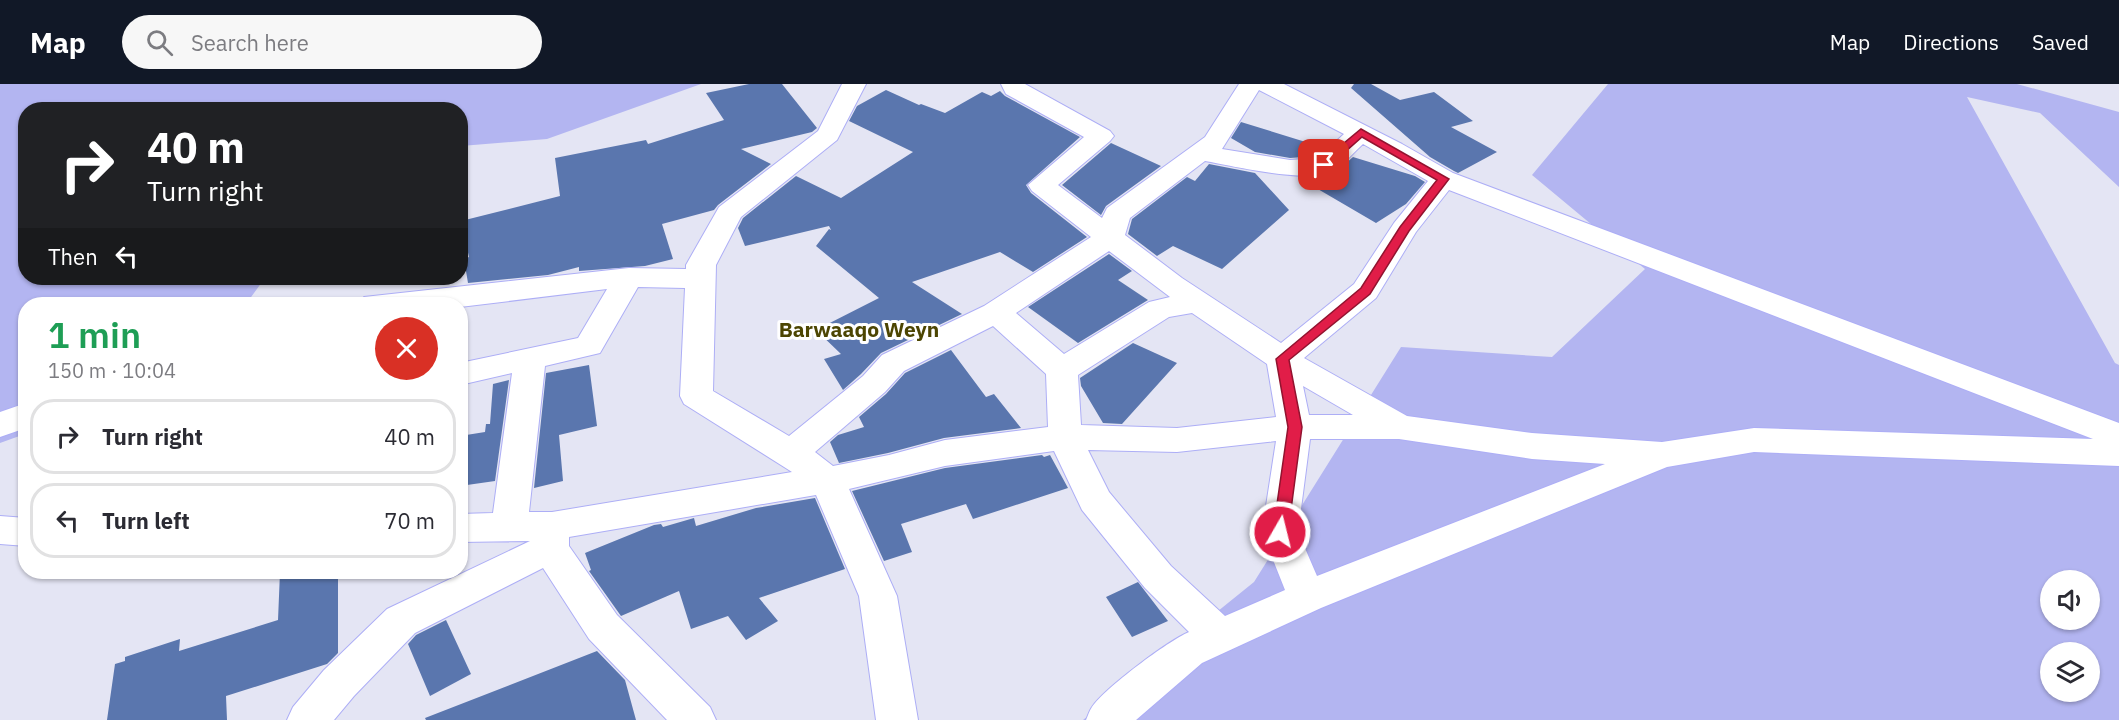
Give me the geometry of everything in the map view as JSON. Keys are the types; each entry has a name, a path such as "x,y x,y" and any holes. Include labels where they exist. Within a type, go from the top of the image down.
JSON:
{"street":[{"path":"854,84 828,135 729,213 701,265 696,396 791,453 827,480 878,596 897,720"},
{"path":"1013,84 1015,89 1101,136 1041,184 1198,302 1282,359 1399,427"},
{"path":"791,453 874,384 893,363 995,313 1110,237 1117,214 1215,142 1251,84"},
{"path":"1265,84 1361,132 1444,179 2119,436"},
{"path":"1201,153 1290,168 1324,165 1361,132"},
{"path":"1282,359 1365,291 1404,229 1444,179"},
{"path":"468,298 629,278 701,279"},
{"path":"468,372 590,346 629,278"},
{"path":"1062,370 1160,309 1198,302"},
{"path":"995,313 1015,327 1062,370 1065,437 1095,500 1158,577 1220,636"},
{"path":"509,526 530,358"},
{"path":"1282,359 1295,427 1280,532 1307,597"},
{"path":"0,425 18,418"},
{"path":"308,720 339,683 401,621 551,537 890,468 945,453 1065,437 1177,440 1295,427 1399,427 1532,446 1662,455"},
{"path":"1107,720 1188,651 1307,597 1662,455 1754,440 2119,453"},
{"path":"468,528 509,526 551,537 603,627 695,720"},
{"path":"0,530 18,531"}],"shaded area":[{"path":"0,84 701,84 547,139 468,145 468,102 18,102 18,285 260,285 251,297 18,297 18,437 0,443"},
{"path":"1608,84 2017,84 2119,112 2119,187 2040,113 1967,97 2115,363 2119,365 2119,720 1083,720 1254,582 1401,347 1552,357 1645,269 1532,175"}],"building":[{"path":"749,84 782,84 817,128 812,132 741,149 771,164 714,210 662,224 673,259 645,266 579,271 579,267 548,275 468,283 468,219 560,196 555,158 646,140 648,144 724,120 706,93"},
{"path":"1354,84 1371,84 1400,100 1434,92 1473,121 1451,127 1497,152 1458,173 1430,157 1351,88"},
{"path":"886,90 919,105 945,113 982,92 991,96 1000,91 1005,96 1080,137 1026,185 1031,193 1087,237 1033,272 1000,252 912,282 962,314 881,353 843,390 824,359 841,354 816,330 879,298 816,246 829,229 831,230 829,226 745,246 738,228 743,218 796,176 841,198 913,152 849,121 857,106"},
{"path":"1241,122 1325,148 1317,156 1290,158 1255,152 1231,138"},
{"path":"1111,143 1161,166 1106,206 1101,215 1062,185"},
{"path":"1353,157 1415,176 1425,182 1406,204 1376,223 1299,178 1324,176 1336,172"},
{"path":"1209,164 1255,173 1289,210 1222,269 1173,246 1157,256 1128,234 1132,219 1187,177 1195,181"},
{"path":"1109,254 1132,271 1118,280 1148,300 1078,343 1028,307"},
{"path":"1133,343 1177,363 1122,424 1103,423 1081,386 1080,378"},
{"path":"951,350 986,397 994,394 1021,428 944,438 839,463 830,442 838,435 864,427 859,417 886,394 905,373"},
{"path":"589,365 597,426 559,435 563,481 534,488 546,373"},
{"path":"509,380 495,481 468,485 468,435 485,432 486,424 490,424 493,384"},
{"path":"1042,455 1044,457 1050,455 1068,488 973,519 966,504 901,524 912,552 884,561 852,491 945,468"},
{"path":"815,498 845,569 759,598 778,621 746,640 728,616 691,629 679,591 621,616 589,571 591,570 585,553 654,525 661,524 663,527 694,518 696,526 756,508"},
{"path":"280,579 338,579 338,653 327,664 226,696 227,720 107,720 115,664 125,661 125,657 180,639 179,651 278,620"},
{"path":"1138,582 1168,621 1132,637 1106,597"},
{"path":"446,620 471,674 430,696 408,644 416,635"},
{"path":"597,651 625,680 636,720 426,720 425,718"}],"district":[{"name":"Barwaaqo Weyn","path":"859,329"}],"route":[{"path":"1280,532 1295,427 1282,359 1365,291 1404,229 1444,179 1361,132 1324,165"}]}
